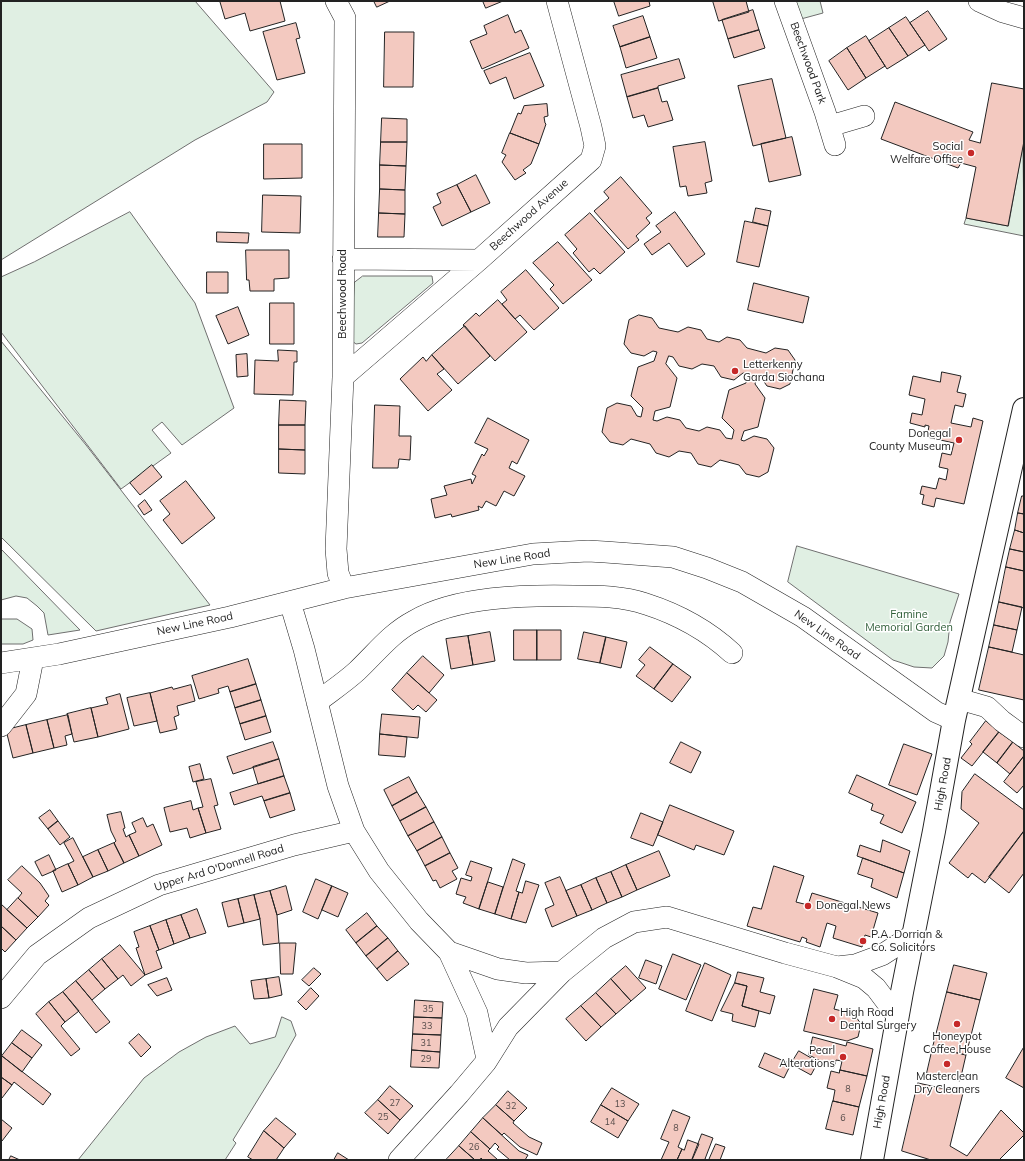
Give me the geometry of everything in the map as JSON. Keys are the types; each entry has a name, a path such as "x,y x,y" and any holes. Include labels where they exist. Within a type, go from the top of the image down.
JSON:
{"street":[{"name":"Beechwood Road","path":"336,1 345,18 343,377 336,549 338,573 344,588"},
{"name":"Beechwood Avenue","path":"343,377 479,260 591,160 595,146 591,127 557,1"},
{"name":"Beechwood Park","path":"785,1 832,135 864,116"},
{"path":"978,1 1003,12 1024,18"},
{"path":"344,259 479,260"},
{"name":"High Road","path":"872,1160 897,1016 954,720 1024,409"},
{"name":"New Line Road","path":"1,663 59,654 230,617 344,588 533,554 588,551 641,554 673,557 707,568 742,582 803,617 936,712 954,720"},
{"path":"316,702 356,672 396,632 415,620 445,608 484,600 528,595 621,598 646,604 685,620 718,640 732,653"},
{"path":"290,602 304,649 338,786 354,832 379,871 419,921 449,952 477,1013 487,1059"},
{"path":"1,726 26,694 33,659"},
{"path":"959,699 987,707 1002,721 1024,737"},
{"name":"Upper Ard O'Donnell Road","path":"1,998 37,955 89,918 159,885 294,845 354,832"},
{"path":"399,1160 459,1094 487,1059 508,1027 562,972 604,938 634,922 667,917 785,953 837,967 864,978 876,988 897,1016"},
{"path":"837,967 855,965 882,955 913,935"},
{"path":"449,952 498,969 526,973 562,972"}],"green space":[{"path":"1,1 195,1 274,92 267,102 195,140 1,260"},
{"path":"795,1 820,1 823,13 801,19"},
{"path":"1023,144 1024,236 964,224 966,218 1008,226"},
{"path":"130,212 195,303 234,408 182,445 162,422 152,430 171,453 121,489 1,332 1,277 34,262"},
{"path":"363,276 432,276 433,283 362,343 356,344 352,341 354,283"},
{"path":"1,341 86,445 210,605 96,631 1,537"},
{"name":"Famine Memorial Garden","path":"797,546 959,594 950,622 948,642 944,656 932,668 914,667 893,660 788,582"},
{"path":"1,549 80,630 48,635 44,613 27,598 16,596 1,600"},
{"path":"1,619 17,619 32,629 33,640 23,644 1,644"},
{"path":"282,1017 291,1021 296,1035 233,1140 236,1143 225,1160 78,1160 144,1078 179,1052 206,1037 235,1026 250,1044 275,1037"}],"building":[{"path":"280,1 285,21 250,31 245,13 225,19 220,2"},
{"path":"374,1 390,1 377,7"},
{"path":"483,1 503,1 486,8"},
{"path":"614,1 649,1 650,6 619,16"},
{"path":"713,1 746,1 749,12 719,21"},
{"path":"753,10 759,30 728,39 722,20"},
{"path":"928,11 947,39 929,51 910,23"},
{"path":"508,15 515,33 521,30 529,48 482,69 470,41 487,34 484,26"},
{"path":"643,16 650,37 620,47 613,26"},
{"path":"906,17 925,45 908,56 889,28"},
{"path":"296,23 300,38 296,39 305,73 277,80 263,32"},
{"path":"889,28 908,56 887,69 869,41"},
{"path":"759,30 765,48 734,58 728,39"},
{"path":"385,32 414,32 413,87 384,87"},
{"path":"866,36 885,66 866,78 847,48"},
{"path":"650,37 657,58 626,68 620,47"},
{"path":"847,48 866,78 848,90 829,61"},
{"path":"530,53 544,86 514,99 506,77 490,84 484,71"},
{"path":"679,59 685,78 627,97 621,75"},
{"path":"772,79 786,138 753,146 738,86"},
{"name":"Social Welfare Office","path":"992,83 1024,89 1024,141 1008,226 966,218 976,167 961,163 958,168 881,139 895,102 973,132 969,140 980,143"},
{"path":"658,88 662,102 667,101 673,120 648,127 644,115 633,118 627,97"},
{"path":"547,104 548,116 544,117 546,124 539,144 510,133 518,113 521,114 524,106"},
{"path":"382,118 407,119 407,142 381,142"},
{"path":"510,133 539,144 531,164 523,170 526,173 515,180 502,162 506,155 502,153"},
{"path":"792,137 801,175 769,182 761,144"},
{"path":"381,142 407,142 406,166 380,165"},
{"path":"705,142 712,181 705,183 707,193 688,196 686,186 680,187 673,147"},
{"path":"264,144 302,144 302,178 264,179"},
{"path":"380,165 406,166 405,190 380,189"},
{"path":"476,175 490,203 471,212 457,185"},
{"path":"621,177 652,213 646,218 650,223 636,236 639,240 628,249 594,211 609,198 604,192"},
{"path":"457,185 471,212 442,226 433,207 441,203 437,194"},
{"path":"380,189 405,190 405,214 379,213"},
{"path":"263,195 301,196 300,233 262,232"},
{"path":"756,208 771,211 768,226 753,222"},
{"path":"675,212 705,254 687,267 669,243 652,255 644,244 661,232 656,226"},
{"path":"379,213 405,214 404,237 378,237"},
{"path":"590,213 625,252 600,274 594,268 589,272 573,253 577,249 565,235"},
{"path":"745,221 768,226 759,267 737,262"},
{"path":"217,232 249,233 248,243 217,242"},
{"path":"558,242 592,280 563,304 550,289 554,285 533,263"},
{"path":"246,250 289,250 289,278 274,279 274,291 250,291 249,280 247,280"},
{"path":"526,270 559,308 534,330 520,315 515,319 502,304 507,300 501,292"},
{"path":"207,272 228,272 228,293 207,293"},
{"path":"754,283 809,297 803,323 748,310"},
{"path":"498,300 527,332 495,361 463,325 476,313 479,316"},
{"path":"270,303 294,303 294,344 270,344"},
{"path":"238,307 249,335 228,344 216,316"},
{"path":"639,315 652,318 659,328 678,332 688,327 701,330 707,339 719,342 727,337 740,340 747,348 766,353 775,348 788,350 795,360 790,384 780,389 767,386 760,376 757,376 755,384 765,398 758,427 744,431 741,440 744,441 754,436 767,439 774,448 768,472 759,477 746,474 739,465 720,460 711,467 698,464 691,453 679,451 669,457 656,453 650,444 631,439 623,445 610,442 602,432 607,408 617,403 631,406 637,416 641,417 643,408 631,396 638,367 654,361 657,352 653,351 644,356 631,353 624,344 629,320","holes":["669,356 673,357 679,366 692,369 702,364 714,366 721,377 734,380 743,373 748,374 746,383 729,390 722,418 734,430 732,439 726,438 720,430 707,427 699,431 686,428 680,420 667,417 657,421 653,420 655,411 670,407 677,378 666,364"]},
{"path":"465,326 490,356 458,384 432,355"},
{"path":"278,350 297,351 297,362 294,362 293,395 254,394 255,360 278,361"},
{"path":"247,354 248,376 237,377 236,355"},
{"path":"432,355 444,369 437,374 452,390 428,411 400,379 423,357 426,361"},
{"name":"Donegal County Museum","path":"942,372 961,376 957,392 966,394 963,407 955,405 951,423 971,427 973,418 983,421 964,504 936,498 934,507 922,504 924,495 920,494 922,486 936,489 939,478 946,480 948,469 939,467 942,453 951,455 954,443 927,437 929,426 925,425 925,427 910,423 912,413 922,415 925,399 909,395 913,376 940,382"},
{"path":"280,400 306,401 305,425 279,425"},
{"path":"375,405 400,406 399,436 411,436 410,460 399,459 398,468 373,468"},
{"path":"488,418 529,440 517,464 512,461 509,468 525,476 514,496 504,491 496,506 486,501 482,508 478,506 479,510 452,517 451,514 435,518 431,499 447,495 444,486 471,479 472,484 476,476 472,474 482,454 484,456 488,449 475,443"},
{"path":"279,425 305,425 305,450 279,449"},
{"path":"279,449 305,450 305,474 279,473"},
{"path":"152,465 162,477 140,495 130,483"},
{"path":"186,481 215,518 182,544 163,520 170,514 160,501"},
{"path":"1022,496 1024,496 1024,514 1018,513"},
{"path":"145,500 152,510 144,515 138,506"},
{"path":"1018,513 1024,514 1024,533 1015,530"},
{"path":"1015,530 1024,533 1024,552 1010,549"},
{"path":"1010,549 1024,552 1024,571 1006,567"},
{"path":"1006,567 1024,571 1024,608 999,602"},
{"path":"999,602 1022,607 1017,630 994,625"},
{"path":"994,625 1017,630 1012,652 989,647"},
{"path":"514,630 537,630 537,660 514,660"},
{"path":"537,630 561,630 561,660 537,660"},
{"path":"490,632 495,661 473,665 468,636"},
{"path":"584,632 606,637 600,663 578,659"},
{"path":"468,636 473,665 451,669 446,639"},
{"path":"606,637 627,642 621,668 600,663"},
{"path":"650,647 673,664 654,689 636,676 645,665 639,660"},
{"path":"989,647 1024,655 1024,700 979,690"},
{"path":"423,656 444,675 429,693 407,673"},
{"path":"248,659 256,684 230,692 228,686 218,689 219,693 199,699 192,676"},
{"path":"673,664 691,677 672,702 654,689"},
{"path":"407,673 437,700 426,712 418,705 413,710 392,690"},
{"path":"256,684 261,700 235,708 230,692"},
{"path":"191,685 195,701 177,706 179,715 174,717 177,729 160,733 150,693 172,687 173,689"},
{"path":"150,693 157,721 134,726 127,698"},
{"path":"120,694 129,729 98,737 91,708 108,704 106,698"},
{"path":"261,700 266,716 240,724 235,708"},
{"path":"91,708 98,737 74,742 67,714"},
{"path":"382,714 420,717 418,738 380,734"},
{"path":"68,715 72,734 65,736 67,745 54,748 47,720"},
{"path":"266,716 271,732 245,740 240,724"},
{"path":"47,720 54,748 33,753 26,725"},
{"path":"986,721 999,732 972,766 961,758 972,744 970,742"},
{"path":"26,725 33,753 13,758 6,730"},
{"path":"999,732 1013,742 997,763 983,752"},
{"path":"380,734 407,737 405,757 379,755"},
{"path":"273,742 279,759 233,774 227,757"},
{"path":"681,742 701,752 691,773 670,763"},
{"path":"1013,742 1024,751 1024,756 1010,774 997,763"},
{"path":"904,744 932,754 917,795 889,785"},
{"path":"1024,756 1024,785 1017,793 1004,782"},
{"path":"279,759 284,776 258,784 253,767"},
{"path":"200,764 204,779 193,782 189,767"},
{"path":"975,774 1024,810 1024,831 985,883 972,873 968,878 949,863 979,823 961,809 962,792"},
{"path":"857,775 916,802 902,833 880,823 884,815 871,810 873,804 849,793"},
{"path":"284,776 290,793 264,801 262,796 234,805 230,793"},
{"path":"409,777 417,792 392,806 384,790"},
{"path":"211,779 218,805 214,806 221,829 206,833 198,808 203,807 196,782"},
{"path":"417,792 426,807 400,821 392,806"},
{"path":"290,793 295,810 270,818 264,801"},
{"path":"191,801 193,810 198,808 206,833 190,838 187,828 170,832 164,808"},
{"path":"670,805 734,831 724,855 696,845 694,850 658,835"},
{"path":"426,807 434,822 408,836 400,821"},
{"path":"50,810 58,821 48,829 39,818"},
{"path":"121,812 125,828 123,829 126,837 129,835 139,856 124,863 114,843 116,841 111,831 107,815"},
{"path":"641,813 663,822 653,846 631,838"},
{"path":"143,818 147,827 153,824 162,845 139,856 129,835 136,832 132,823"},
{"path":"58,821 70,837 60,845 48,829"},
{"path":"434,822 442,837 417,851 408,836"},
{"path":"1024,831 1024,873 1009,893 989,877"},
{"path":"442,837 450,853 425,866 417,851"},
{"path":"73,838 93,877 78,885 68,864 74,861 64,843"},
{"path":"883,840 910,851 904,873 857,856 860,845 880,852"},
{"path":"114,843 124,863 108,871 98,850"},
{"path":"98,850 108,871 93,877 83,857"},
{"path":"659,851 670,876 637,890 626,865"},
{"path":"450,853 458,868 452,871 457,879 440,888 436,880 433,881 425,866"},
{"path":"49,855 56,870 42,876 35,862"},
{"path":"863,858 904,873 897,898 871,887 873,879 858,874"},
{"path":"513,859 525,864 516,891 519,892 511,919 495,914"},
{"path":"471,861 492,868 479,909 463,903 466,897 456,894 461,878 471,881 472,877 466,875"},
{"path":"68,864 78,885 62,892 53,871"},
{"path":"626,865 637,890 622,897 611,872"},
{"path":"22,866 40,883 49,896 45,901 49,905 38,917 18,898 22,893 8,880"},
{"name":"Donegal News","path":"774,866 804,876 796,902 808,905 812,893 878,913 871,937 865,935 862,947 833,938 836,926 827,923 820,947 806,942 807,939 802,937 800,942 747,926 753,907 761,909"},
{"path":"611,872 622,897 607,903 596,878"},
{"path":"560,877 577,916 552,927 545,909 554,905 545,883"},
{"path":"596,878 607,903 592,910 581,885"},
{"path":"316,879 332,886 318,919 303,912"},
{"path":"526,881 539,885 526,923 511,919 519,892 522,893"},
{"path":"488,882 503,887 495,914 479,909"},
{"path":"581,885 592,910 577,916 566,891"},
{"path":"286,886 292,910 277,915 270,891"},
{"path":"332,886 348,893 338,917 322,910"},
{"path":"270,891 277,915 279,943 263,945 260,919 254,895"},
{"path":"254,895 260,919 244,923 238,899"},
{"path":"18,898 38,917 27,928 7,910"},
{"path":"238,899 244,923 228,927 222,903"},
{"path":"1,904 27,928 16,940 1,926"},
{"path":"197,909 206,933 190,938 181,915"},
{"path":"367,913 377,926 356,943 346,930"},
{"path":"181,915 190,938 174,944 166,920"},
{"path":"166,920 174,944 159,950 150,926"},
{"path":"1,926 16,940 5,952 1,948"},
{"path":"150,926 159,950 156,951 162,968 145,975 136,948 139,947 134,932"},
{"path":"377,926 388,938 366,956 356,943"},
{"path":"388,938 398,951 377,969 366,956"},
{"path":"280,943 296,943 293,974 281,974"},
{"path":"120,945 145,975 131,986 123,975 118,979 102,959"},
{"path":"398,951 409,964 387,981 377,969"},
{"path":"673,954 701,965 686,1000 659,989"},
{"path":"102,959 118,979 105,989 89,970"},
{"path":"646,960 662,966 656,984 639,978"},
{"path":"705,963 731,975 712,1021 686,1011"},
{"path":"954,965 987,973 980,1000 947,992"},
{"path":"626,966 646,988 631,1001 611,979"},
{"path":"314,968 321,974 309,986 302,980"},
{"path":"89,970 105,989 92,1000 76,981"},
{"path":"738,972 764,978 760,992 775,996 770,1014 742,1006 747,986 735,983"},
{"path":"279,977 282,995 269,998 266,979"},
{"path":"167,978 172,990 157,996 148,985"},
{"path":"266,979 269,998 254,999 251,981"},
{"path":"611,979 631,1001 616,1014 596,993"},
{"path":"76,981 110,1022 96,1033 63,992"},
{"path":"735,983 747,986 742,1006 759,1011 755,1027 732,1021 733,1014 721,1011"},
{"path":"311,988 319,996 306,1010 298,1002"},
{"name":"High Road Dental Surgery","path":"814,989 838,995 834,1009 854,1014 861,1024 858,1037 847,1041 804,1031"},
{"path":"63,992 79,1011 65,1022 49,1002"},
{"name":"Honeypot Coffee House","path":"947,992 980,1000 966,1055 933,1047"},
{"path":"596,993 616,1014 601,1027 581,1006"},
{"path":"415,1000 443,1002 442,1018 414,1017"},
{"path":"49,1002 65,1022 61,1026 80,1049 71,1056 36,1014"},
{"path":"581,1006 601,1027 586,1041 566,1019"},
{"path":"414,1017 442,1018 441,1035 413,1034"},
{"path":"22,1030 42,1045 32,1058 12,1043"},
{"path":"139,1034 151,1047 141,1057 129,1043"},
{"path":"413,1034 441,1035 440,1052 412,1050"},
{"name":"Pearl Alterations","path":"813,1037 846,1046 847,1042 873,1049 867,1076 840,1070 842,1061 836,1060 834,1068 809,1055"},
{"path":"12,1043 32,1058 22,1072 2,1056"},
{"name":"Masterclean Dry Cleaners","path":"933,1047 966,1055 960,1081 927,1073"},
{"path":"1024,1047 1024,1088 1006,1078"},
{"path":"412,1050 440,1052 439,1068 411,1067"},
{"path":"799,1051 818,1062 811,1075 791,1064"},
{"path":"765,1053 791,1064 784,1078 759,1067"},
{"path":"2,1056 51,1094 43,1105 14,1082 12,1085 1,1077"},
{"path":"840,1070 867,1076 859,1107 833,1101 835,1090 827,1088 831,1071 839,1073"},
{"path":"1,1077 12,1085 2,1098 1,1098"},
{"path":"918,1083 963,1093 950,1146 967,1156 1001,1110 1024,1133 1024,1135 999,1160 931,1160 902,1151"},
{"path":"390,1086 413,1106 400,1120 378,1100"},
{"path":"612,1088 639,1104 628,1121 601,1105"},
{"path":"508,1091 527,1108 514,1121 496,1105"},
{"path":"378,1100 400,1120 388,1134 365,1113"},
{"path":"833,1101 859,1107 853,1135 826,1129"},
{"path":"496,1105 529,1137 542,1143 537,1155 520,1147 504,1133 502,1135 483,1118"},
{"path":"601,1105 628,1121 618,1138 591,1122"},
{"path":"673,1110 690,1117 678,1147 682,1149 677,1160 661,1160 669,1142 661,1139"},
{"path":"276,1118 296,1134 284,1148 264,1131"},
{"path":"483,1118 519,1151 528,1155 525,1160 510,1160 497,1149 499,1147 495,1143 490,1149 471,1132"},
{"path":"1,1119 12,1128 2,1141 1,1140"},
{"path":"264,1131 284,1148 276,1160 253,1160 248,1157"},
{"path":"471,1132 490,1149 488,1151 498,1160 483,1160 481,1158 480,1160 475,1160 459,1146"},
{"path":"702,1134 713,1138 705,1159 708,1160 692,1160"},
{"path":"688,1140 699,1144 692,1160 677,1160 682,1149 684,1150"},
{"path":"716,1144 725,1147 720,1160 709,1160"},
{"path":"459,1146 475,1160 448,1160 447,1159"},
{"path":"338,1153 349,1160 334,1160"},
{"path":"11,1156 20,1160 9,1160"}],"place":[{"name":"Social Welfare Office","path":"971,153"},
{"name":"Letterkenny Garda Siochana","path":"735,371"},
{"name":"Donegal County Museum","path":"959,440"},
{"name":"Donegal News","path":"808,906"},
{"name":"P.A. Dorrian & Co. Solicitors","path":"863,941"},
{"name":"High Road Dental Surgery","path":"832,1019"},
{"name":"Honeypot Coffee House","path":"957,1024"},
{"name":"Pearl Alterations","path":"843,1057"},
{"name":"Masterclean Dry Cleaners","path":"947,1064"}]}
